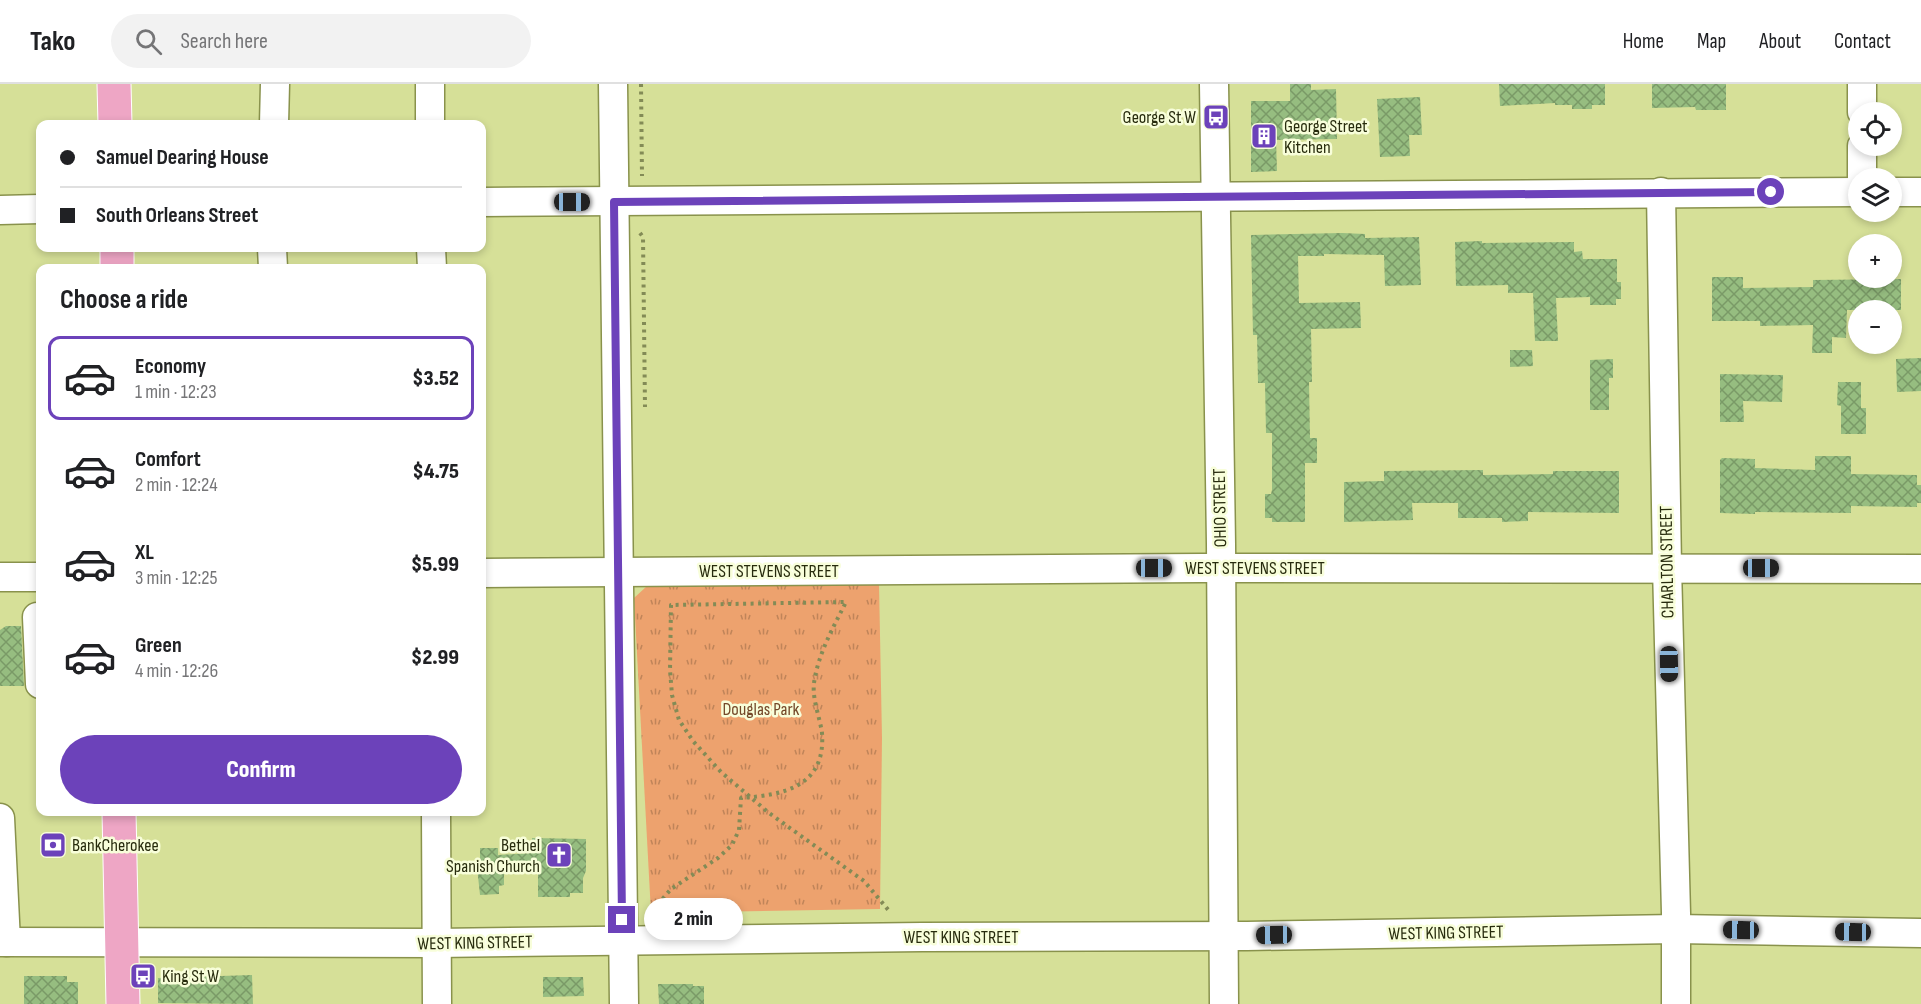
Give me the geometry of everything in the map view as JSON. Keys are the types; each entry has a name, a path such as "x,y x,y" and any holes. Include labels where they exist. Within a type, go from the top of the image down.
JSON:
{"main road":[{"path":"114,84 115,120"},
{"path":"119,816 123,1004"}],"street":[{"path":"274,120 275,84"},
{"path":"430,84 430,120"},
{"path":"613,84 617,571 624,1004"},
{"name":"OHIO STREET","path":"1214,84 1224,1004"},
{"path":"1862,84 1862,102"},
{"name":"CHARLTON STREET","path":"1661,192 1676,1004"},
{"path":"486,202 1848,192"},
{"path":"1902,192 1921,192"},
{"path":"0,210 36,209"},
{"name":"WEST STEVENS STREET","path":"486,573 1221,568 1921,569"},
{"path":"0,577 36,577"},
{"path":"436,816 437,1004"},
{"path":"0,818 3,942"},
{"name":"WEST KING STREET","path":"3,942 436,943 1222,936 1676,929 1921,933"}],"path":[{"path":"639,183 642,180 641,84"},
{"path":"645,920 671,889 718,858 732,844 739,830 741,798 751,797 772,796 791,789 808,778 819,763 822,735 813,686 830,633 846,602 671,605 672,695 678,720 693,741 721,772 751,797 769,813 864,881 893,916 910,921 922,937"}],"green space":[{"name":"Douglas Park","path":"879,583 882,738 880,909 651,913 634,598 647,586"}],"building":[{"path":"1290,84 1311,84 1311,90 1336,89 1337,139 1276,140 1277,171 1251,172 1251,101 1290,101"},
{"path":"1499,84 1605,84 1605,105 1592,105 1592,109 1572,109 1572,105 1555,105 1555,103 1500,106"},
{"path":"1652,84 1726,84 1726,110 1696,110 1695,107 1652,108"},
{"path":"1420,97 1422,135 1409,135 1410,156 1380,157 1377,99"},
{"path":"1365,234 1365,238 1419,237 1421,285 1385,286 1384,255 1298,256 1299,303 1360,302 1361,328 1311,329 1310,438 1317,438 1317,463 1305,463 1305,522 1272,522 1272,518 1265,518 1265,494 1271,494 1272,490 1272,433 1266,433 1265,383 1258,383 1257,335 1253,335 1251,235"},
{"path":"1482,241 1482,243 1574,242 1574,252 1582,251 1583,259 1617,259 1617,282 1621,282 1621,299 1616,299 1616,305 1590,305 1590,297 1556,298 1558,341 1535,341 1533,293 1508,293 1508,285 1456,286 1455,242"},
{"path":"1712,277 1743,277 1743,288 1813,287 1813,280 1848,280 1848,288 1901,288 1901,300 1848,300 1846,338 1832,337 1832,353 1812,353 1813,325 1760,326 1760,321 1712,321"},
{"path":"1510,350 1532,350 1533,366 1510,367"},
{"path":"1921,358 1921,391 1897,392 1896,359"},
{"path":"1613,359 1613,378 1609,378 1609,410 1590,410 1590,360"},
{"path":"1720,374 1783,375 1782,402 1743,401 1744,422 1720,422"},
{"path":"1838,382 1861,382 1861,408 1866,408 1866,434 1841,434 1841,406 1837,405"},
{"path":"1815,456 1851,456 1851,474 1917,475 1917,485 1921,485 1921,503 1917,503 1917,507 1851,506 1851,513 1720,513 1720,460 1722,458 1755,459 1755,468 1815,470"},
{"path":"1483,470 1483,475 1553,474 1553,471 1619,471 1619,513 1528,512 1528,521 1502,522 1502,518 1458,518 1458,503 1412,503 1413,520 1344,522 1344,482 1384,481 1384,471"},
{"path":"6,626 21,626 24,686 0,686 0,630"},
{"name":"Bethel Spanish Church","path":"532,838 586,839 583,893 570,893 570,897 538,897 538,873 504,873 504,885 499,886 499,894 480,895 477,867 480,867 480,848 498,848 498,855 532,853"},
{"path":"252,975 253,1004 158,1003 158,978"},
{"path":"24,976 67,976 67,982 78,982 78,1004 24,1004"},
{"path":"543,977 583,977 584,996 543,997"},
{"path":"658,984 704,986 704,1004 659,1004"}],"place":[{"name":"George St W","path":"1216,117"},
{"name":"George Street Kitchen","path":"1264,136"},
{"name":"BankCherokee","path":"53,845"},
{"name":"Bethel Spanish Church","path":"559,855"},
{"name":"King St W","path":"143,976"}],"route":[{"path":"622,920 614,202 1771,192"}]}
